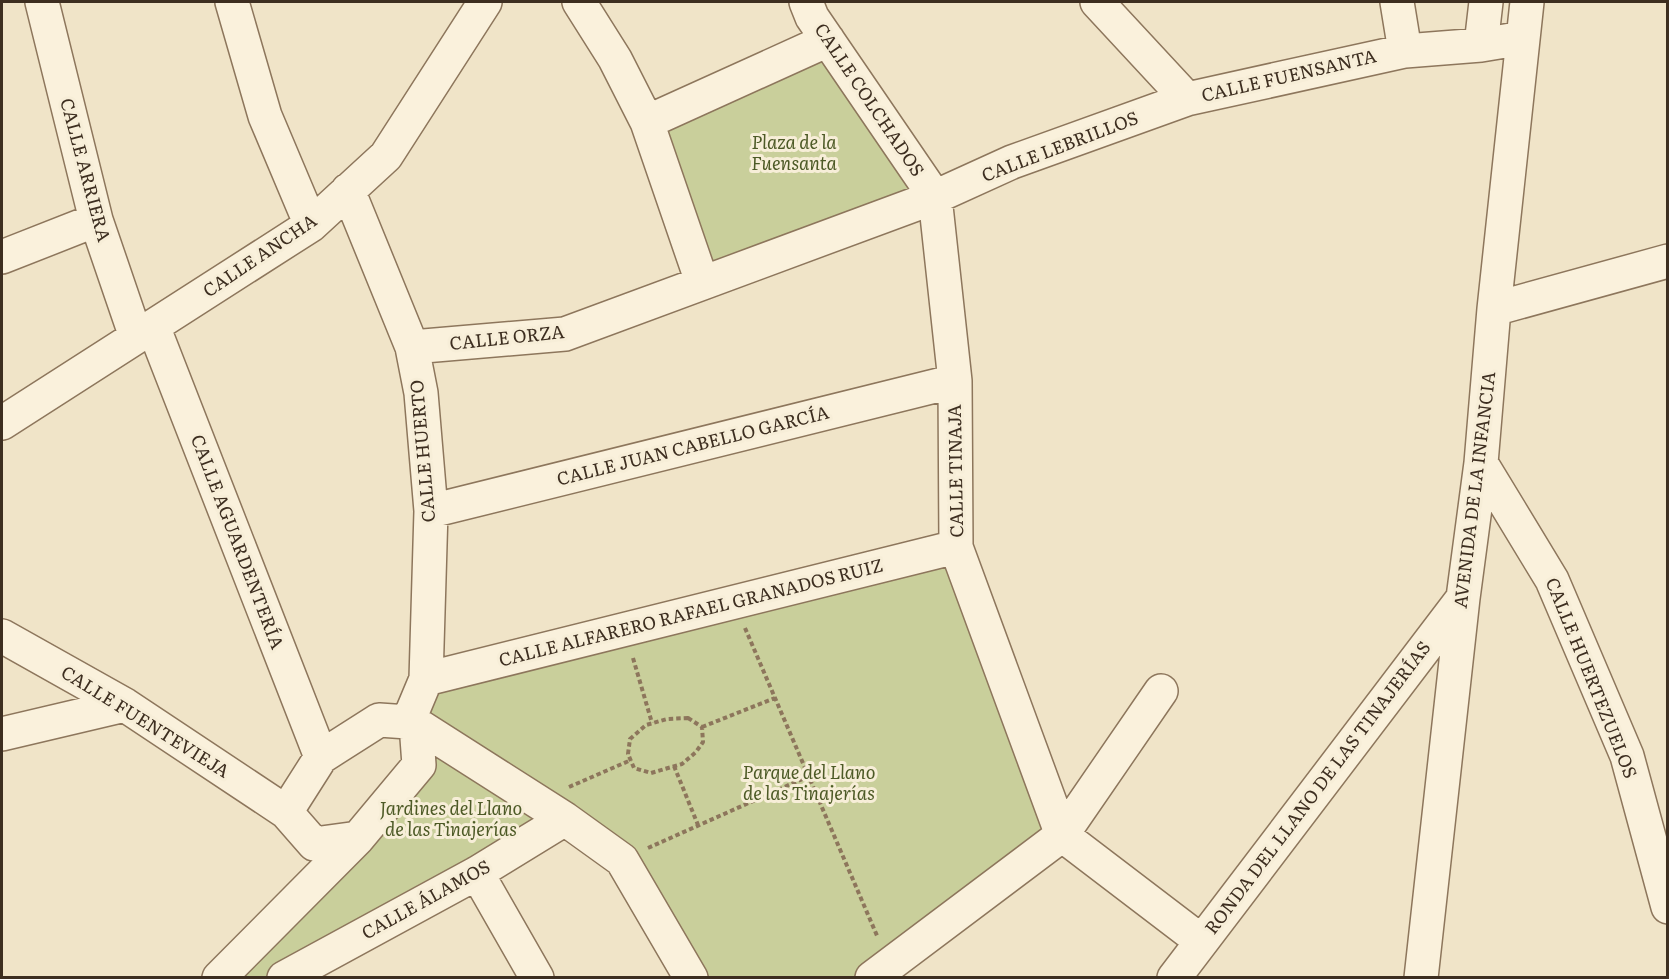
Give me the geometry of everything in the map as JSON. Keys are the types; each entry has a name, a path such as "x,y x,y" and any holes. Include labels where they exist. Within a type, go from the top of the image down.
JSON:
{"street":[{"name":"CALLE ARRIERA","path":"42,2 96,220 145,331"},
{"path":"232,2 265,116 311,225"},
{"name":"CALLE ANCHA","path":"2,423 311,225 386,156 485,2"},
{"path":"579,2 615,59 647,122 702,282 935,197"},
{"name":"CALLE COLCHADOS","path":"806,2 812,17 935,197"},
{"name":"CALLE FUENSANTA","path":"1097,2 1186,99 1405,51 1480,45 1523,38"},
{"path":"1397,2 1405,51"},
{"path":"1480,45 1486,2"},
{"name":"AVENIDA DE LA INFANCIA","path":"1421,978 1463,598 1481,464 1494,309 1527,2"},
{"path":"647,122 828,40"},
{"name":"CALLE LEBRILLOS","path":"935,197 1012,162 1186,99"},
{"name":"CALLE HUERTO","path":"348,190 412,347 420,393 431,511 426,679 412,723"},
{"name":"CALLE TINAJA","path":"935,197 955,381 956,547 1062,835"},
{"path":"2,257 96,220"},
{"path":"1494,309 1668,261"},
{"name":"CALLE ORZA","path":"412,347 565,334 702,282"},
{"name":"CALLE AGUARDENTERÍA","path":"145,331 321,757"},
{"name":"CALLE JUAN CABELLO GARCÍA","path":"431,511 955,381"},
{"name":"CALLE HUERTEZUELOS","path":"1481,464 1552,580 1627,756 1668,908"},
{"name":"CALLE ALFARERO RAFAEL GRANADOS RUIZ","path":"426,679 956,547"},
{"name":"RONDA DEL LLANO DE LAS TINAJERÍAS","path":"1174,978 1463,598"},
{"name":"CALLE FUENTEVIEJA","path":"2,636 125,705 286,812 314,844 358,838"},
{"path":"886,973 1062,835 1161,691"},
{"path":"2,734 125,705"},
{"path":"286,812 321,757 379,720 412,723 565,819 622,860 691,978"},
{"path":"219,978 358,838 419,765 412,723"},
{"name":"CALLE ÁLAMOS","path":"284,978 477,873 565,819"},
{"path":"1062,835 1201,941"},
{"path":"477,873 537,978"}],"path":[{"path":"734,602 808,776 886,973"},
{"path":"624,630 652,723"},
{"path":"702,727 775,698"},
{"path":"688,718 702,727 703,742 696,752 682,764 651,773 634,768 628,754 630,739 646,725 668,719 688,718"},
{"path":"537,801 631,760"},
{"path":"674,766 698,825"},
{"path":"622,860 808,776"}],"green space":[{"name":"Plaza de la Fuensanta","path":"828,40 935,197 702,282 647,122"},
{"name":"Parque del Llano de las Tinajerías","path":"956,547 1062,835 872,977 691,977 622,860 565,819 284,977 219,978 419,765 426,679"}],"park label":[{"name":"Jardines del Llano de las Tinajerías","path":"451,819"}]}
